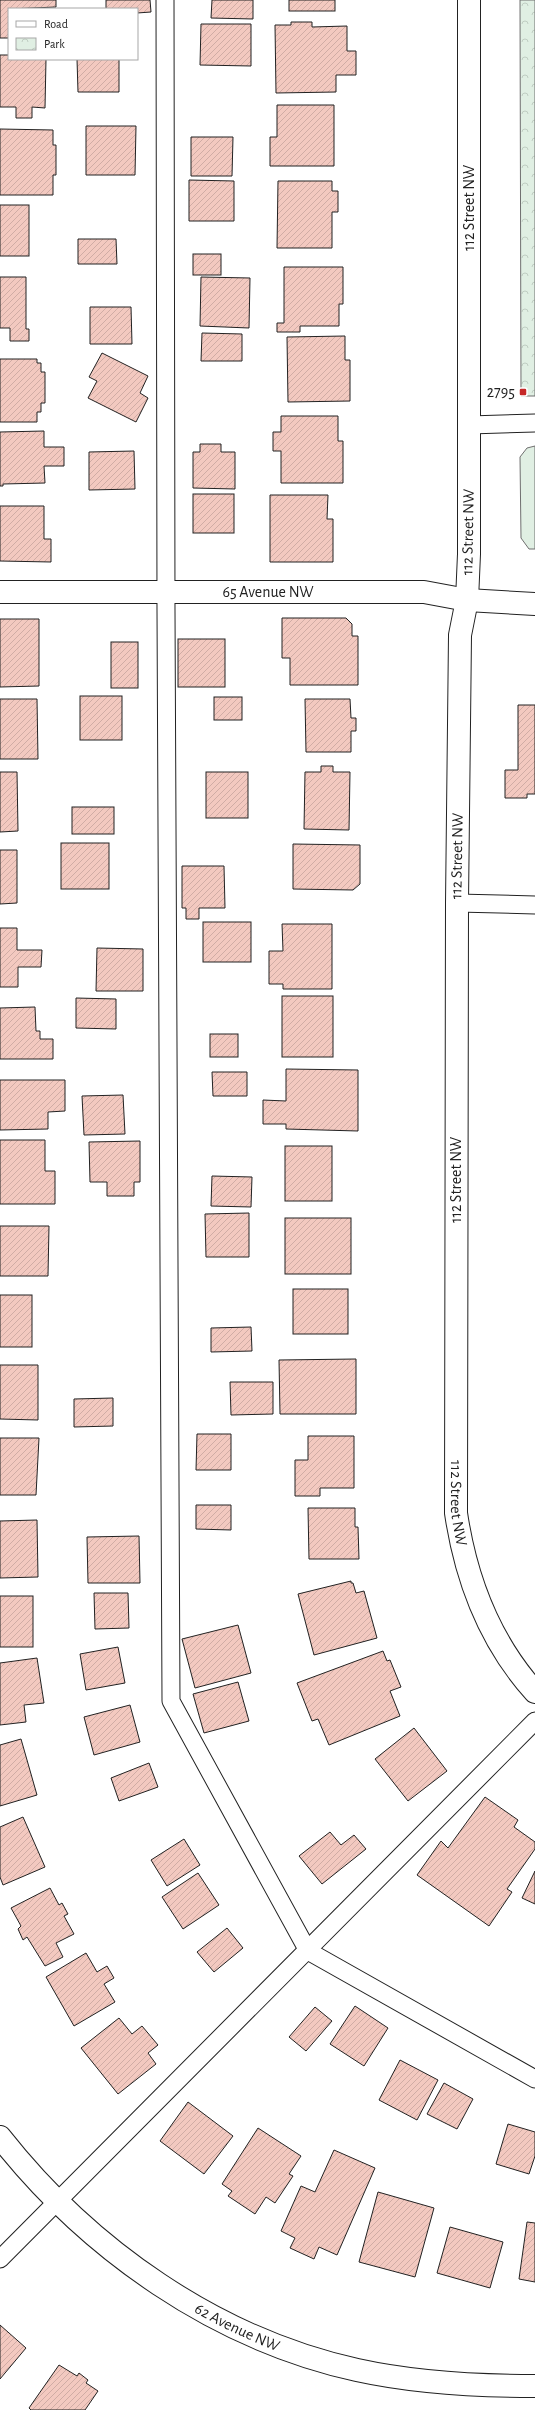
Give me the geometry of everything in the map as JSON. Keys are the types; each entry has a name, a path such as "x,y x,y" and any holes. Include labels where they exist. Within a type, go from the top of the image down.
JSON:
{"street":[{"name":"112 Street NW","path":"469,0 467,600 460,635 457,903 456,1513 462,1550 471,1585 485,1618 503,1650 535,1692"},
{"name":"65 Avenue NW","path":"0,592 424,592 467,600 535,604"},
{"name":"62 Avenue NW","path":"0,2137 22,2166 56,2201 99,2241 145,2276 195,2306 253,2335 301,2353 356,2370 406,2379 471,2386 535,2386"}],"lane":[{"path":"165,0 171,1701 308,1951 535,2079"},
{"path":"468,425 529,424"},
{"path":"457,903 535,905"},
{"path":"0,2259 56,2201 308,1951 535,1721"}],"green space":[{"path":"520,0 535,0 535,396 521,396"},
{"path":"535,446 535,549 529,549 521,538 520,457 527,448"}],"building":[{"path":"0,0 56,0 56,7 8,8 8,38 0,38"},
{"path":"106,0 150,0 151,12 138,13 138,8 106,8"},
{"path":"212,0 253,0 253,19 211,18"},
{"path":"289,0 335,0 335,11 289,11"},
{"path":"291,22 312,22 312,27 347,26 347,51 356,51 356,75 336,75 336,92 276,93 275,25 291,25"},
{"path":"201,24 251,24 251,66 200,65"},
{"path":"0,55 8,55 8,60 46,60 45,108 32,107 32,118 16,118 16,107 0,107"},
{"path":"77,60 119,60 119,92 78,92"},
{"path":"277,105 334,105 334,166 270,166 270,137 277,137"},
{"path":"86,126 136,126 135,175 86,175"},
{"path":"0,129 53,130 53,145 56,145 56,175 53,175 53,195 0,195"},
{"path":"191,137 233,137 232,176 191,176"},
{"path":"189,180 234,181 234,221 189,221"},
{"path":"278,181 332,181 332,191 338,191 338,212 332,212 332,248 277,248"},
{"path":"0,205 29,205 29,256 0,256"},
{"path":"78,239 116,239 117,264 78,264"},
{"path":"193,254 221,254 221,275 193,275"},
{"path":"284,267 343,267 343,304 339,304 339,326 300,326 300,332 277,332 277,323 284,323"},
{"path":"0,277 26,277 26,329 29,329 29,341 10,341 10,328 0,328"},
{"path":"201,277 250,278 249,328 200,326"},
{"path":"90,307 131,307 132,344 90,344"},
{"path":"202,333 242,334 242,361 201,361"},
{"path":"345,336 345,360 350,360 350,401 288,402 287,337"},
{"path":"102,353 148,376 140,393 148,398 136,422 88,398 97,381 89,377"},
{"path":"0,359 37,359 37,363 41,363 41,372 45,372 45,403 41,403 41,412 37,412 37,422 0,422"},
{"path":"281,416 338,416 338,441 343,441 343,483 281,483 281,451 273,451 273,432 281,432"},
{"path":"44,431 44,447 64,447 64,466 44,466 45,483 3,484 3,486 0,486 0,432"},
{"path":"200,444 221,444 221,452 235,452 235,489 193,488 193,452 200,452"},
{"path":"134,451 135,489 89,490 89,452"},
{"path":"193,494 234,494 234,533 193,533"},
{"path":"270,495 328,495 327,519 333,519 333,562 270,562"},
{"path":"0,506 44,506 44,539 51,539 51,562 0,561"},
{"path":"282,618 346,618 352,624 352,636 358,636 358,685 290,685 290,658 282,658"},
{"path":"0,619 39,619 39,686 0,687"},
{"path":"178,639 225,639 225,687 178,687"},
{"path":"111,642 138,642 138,688 111,688"},
{"path":"80,696 122,696 122,740 80,740"},
{"path":"214,697 242,697 242,720 214,720"},
{"path":"0,699 37,699 38,759 0,759"},
{"path":"305,699 350,699 351,718 356,718 356,731 351,731 351,752 306,752"},
{"path":"518,705 535,705 535,794 527,794 527,798 505,798 505,770 518,770"},
{"path":"321,766 333,766 333,772 350,772 349,830 304,829 305,772 321,772"},
{"path":"0,772 17,772 18,831 0,832"},
{"path":"206,772 248,772 248,818 206,818"},
{"path":"72,807 114,807 114,834 72,834"},
{"path":"61,843 109,843 109,889 61,889"},
{"path":"293,844 360,845 360,884 353,890 293,889"},
{"path":"0,850 17,850 17,903 0,904"},
{"path":"182,866 224,866 225,908 199,908 199,919 186,919 186,908 182,908"},
{"path":"203,922 251,922 251,962 203,962"},
{"path":"282,924 332,924 332,989 283,989 283,984 269,984 269,951 283,951"},
{"path":"0,928 17,928 17,950 42,950 41,967 18,967 18,987 0,987"},
{"path":"97,948 143,949 143,991 96,991"},
{"path":"282,996 333,996 333,1057 282,1057"},
{"path":"76,998 116,999 116,1029 76,1028"},
{"path":"35,1007 36,1031 40,1031 40,1039 53,1039 53,1059 0,1059 0,1008"},
{"path":"210,1034 238,1034 238,1057 210,1057"},
{"path":"286,1069 358,1070 358,1131 286,1129 286,1124 263,1124 263,1100 286,1101"},
{"path":"212,1072 247,1072 247,1096 213,1096"},
{"path":"0,1080 65,1080 65,1111 48,1112 48,1129 0,1130"},
{"path":"123,1095 125,1134 84,1135 82,1096"},
{"path":"0,1140 45,1140 45,1171 55,1171 55,1204 0,1204"},
{"path":"140,1141 140,1182 134,1182 134,1196 107,1196 107,1182 90,1182 89,1142"},
{"path":"285,1146 332,1146 332,1201 285,1201"},
{"path":"212,1176 252,1177 251,1207 211,1206"},
{"path":"249,1213 249,1257 206,1257 205,1214"},
{"path":"285,1218 351,1218 351,1274 285,1274"},
{"path":"0,1226 49,1226 48,1276 0,1276"},
{"path":"293,1289 348,1289 348,1334 293,1334"},
{"path":"0,1295 32,1295 32,1347 0,1347"},
{"path":"251,1327 252,1351 211,1352 211,1328"},
{"path":"356,1359 356,1414 280,1414 279,1360"},
{"path":"0,1365 38,1365 38,1420 0,1419"},
{"path":"230,1382 273,1382 273,1414 231,1415"},
{"path":"113,1398 113,1426 74,1427 74,1399"},
{"path":"197,1434 231,1434 231,1470 196,1470"},
{"path":"308,1436 354,1436 354,1488 320,1488 320,1496 295,1496 295,1460 308,1460"},
{"path":"0,1438 39,1438 36,1495 0,1495"},
{"path":"196,1505 231,1505 231,1530 196,1529"},
{"path":"308,1508 355,1508 355,1527 358,1527 359,1559 309,1559"},
{"path":"37,1520 38,1577 0,1578 0,1521"},
{"path":"139,1536 140,1583 88,1583 87,1537"},
{"path":"351,1581 356,1593 364,1591 377,1638 314,1655 298,1594"},
{"path":"94,1593 128,1593 129,1628 95,1629"},
{"path":"0,1596 33,1596 33,1647 0,1647"},
{"path":"238,1625 251,1673 195,1688 182,1639"},
{"path":"118,1647 125,1683 86,1690 80,1654"},
{"path":"383,1651 387,1661 390,1660 401,1687 390,1691 400,1716 329,1745 318,1719 312,1721 297,1683"},
{"path":"37,1658 44,1703 24,1705 26,1722 0,1725 0,1663"},
{"path":"238,1682 249,1721 204,1733 193,1694"},
{"path":"130,1705 140,1742 94,1755 84,1717"},
{"path":"414,1728 447,1771 408,1801 375,1759"},
{"path":"21,1739 37,1795 0,1806 0,1745"},
{"path":"149,1763 158,1787 119,1801 111,1778"},
{"path":"485,1797 518,1820 514,1827 535,1842 535,1849 507,1889 512,1892 489,1926 417,1875 441,1841 448,1848"},
{"path":"23,1817 45,1867 3,1885 0,1877 0,1827"},
{"path":"330,1832 341,1845 354,1835 366,1849 322,1884 299,1856"},
{"path":"184,1839 200,1865 167,1886 151,1860"},
{"path":"535,1871 535,1904 522,1898"},
{"path":"198,1873 219,1905 183,1929 162,1897"},
{"path":"50,1888 59,1905 62,1903 68,1914 64,1916 74,1934 56,1943 63,1957 45,1966 27,1937 23,1940 18,1929 21,1926 11,1908"},
{"path":"227,1928 243,1948 214,1972 197,1952"},
{"path":"86,1953 97,1972 107,1966 114,1978 104,1984 115,2002 74,2026 46,1977"},
{"path":"355,2006 388,2028 364,2066 330,2044"},
{"path":"315,2007 332,2021 306,2051 289,2037"},
{"path":"119,2018 132,2034 142,2026 158,2045 148,2053 156,2064 118,2094 81,2048"},
{"path":"400,2060 438,2080 417,2120 379,2100"},
{"path":"444,2083 473,2099 457,2129 427,2114"},
{"path":"188,2102 233,2136 204,2174 160,2141"},
{"path":"508,2124 535,2132 535,2156 529,2174 496,2164"},
{"path":"258,2128 301,2156 289,2174 293,2176 275,2203 266,2197 255,2214 228,2196 232,2191 222,2184"},
{"path":"334,2150 375,2168 337,2255 319,2247 314,2259 290,2248 295,2238 281,2231 301,2186 315,2192"},
{"path":"378,2192 434,2208 415,2277 359,2262"},
{"path":"527,2222 535,2223 535,2282 519,2279"},
{"path":"450,2227 503,2242 490,2288 437,2273"},
{"path":"0,2325 26,2348 0,2379"},
{"path":"59,2365 77,2376 79,2373 88,2380 86,2383 98,2391 85,2410 31,2410 29,2408"}],"place":[{"name":"2795","path":"523,392"}]}
